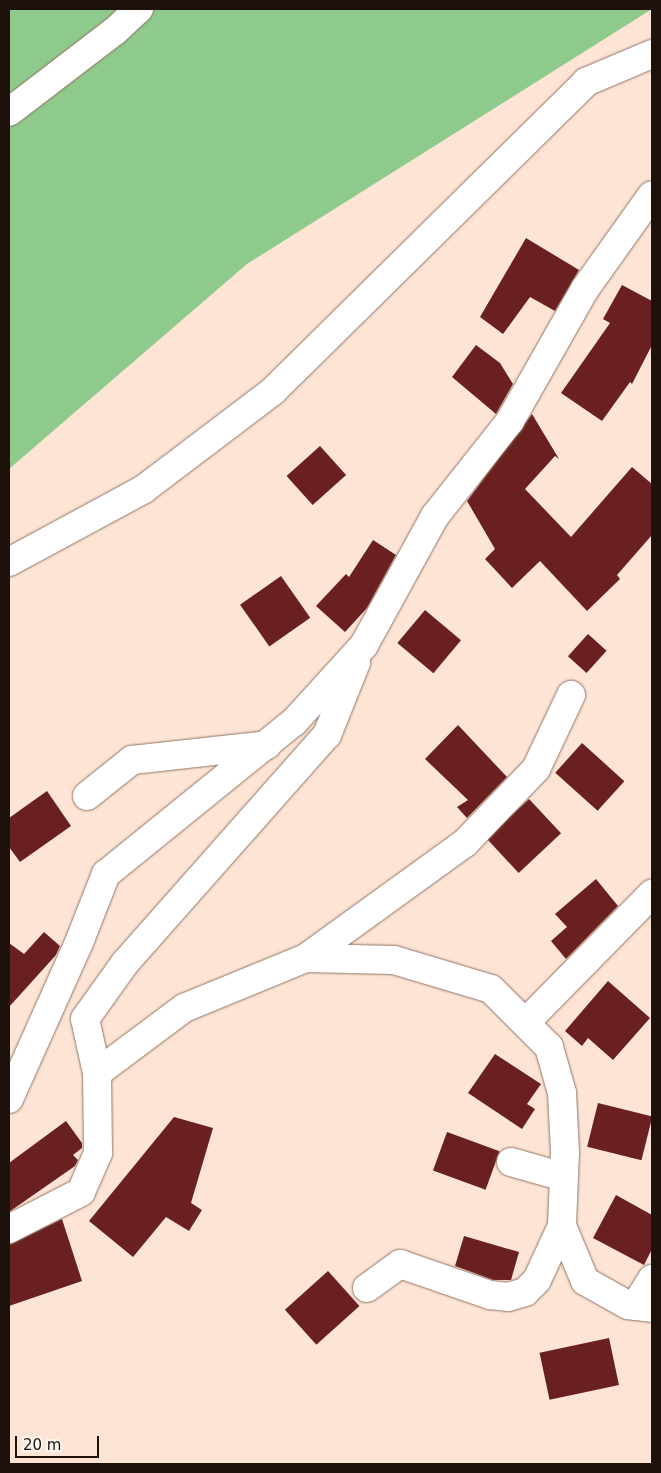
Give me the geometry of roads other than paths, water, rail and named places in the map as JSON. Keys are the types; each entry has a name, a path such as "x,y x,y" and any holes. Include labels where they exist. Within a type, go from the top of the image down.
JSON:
{"street":[{"path":"9,112 114,31 139,9"},
{"path":"9,562 144,489 273,391 586,82 652,54"},
{"path":"9,1228 81,1192 98,1153 97,1074 85,1019 125,963 327,735 364,646 435,516 510,421 585,288 652,196"},
{"path":"9,1099 80,940 106,874 294,722 364,646"},
{"path":"97,1074 184,1008 306,958 465,843 536,769 571,695"},
{"path":"87,796 132,760 267,744"},
{"path":"526,1022 652,894"},
{"path":"306,958 394,960 490,989 526,1022 549,1047 562,1093 564,1177 562,1226 537,1280 525,1292 508,1297 490,1295 400,1264 368,1288"},
{"path":"510,1162 564,1177"},
{"path":"562,1226 585,1281 643,1307 652,1279"}]}
